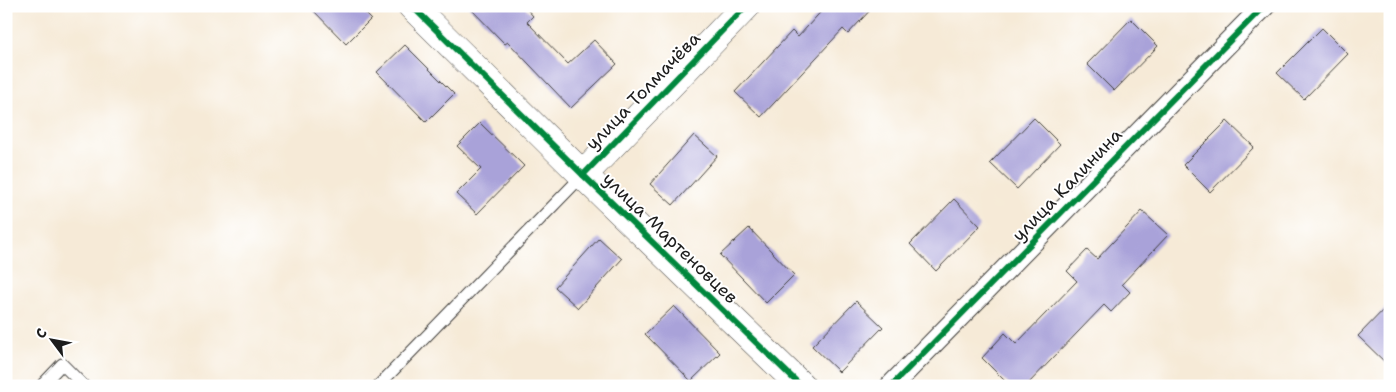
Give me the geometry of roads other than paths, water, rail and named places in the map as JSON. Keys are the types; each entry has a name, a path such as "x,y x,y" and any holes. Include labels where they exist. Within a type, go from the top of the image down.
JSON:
{"street":[{"name":"улица Мартеновцев","path":"412,6 801,386"},
{"name":"улица Толмачёва","path":"583,175 746,6"},
{"name":"улица Калинина","path":"891,386 1264,6"}],"lane":[{"name":"улица Толмачёва","path":"378,386 583,175"},
{"path":"41,386 62,364 84,386"}]}
